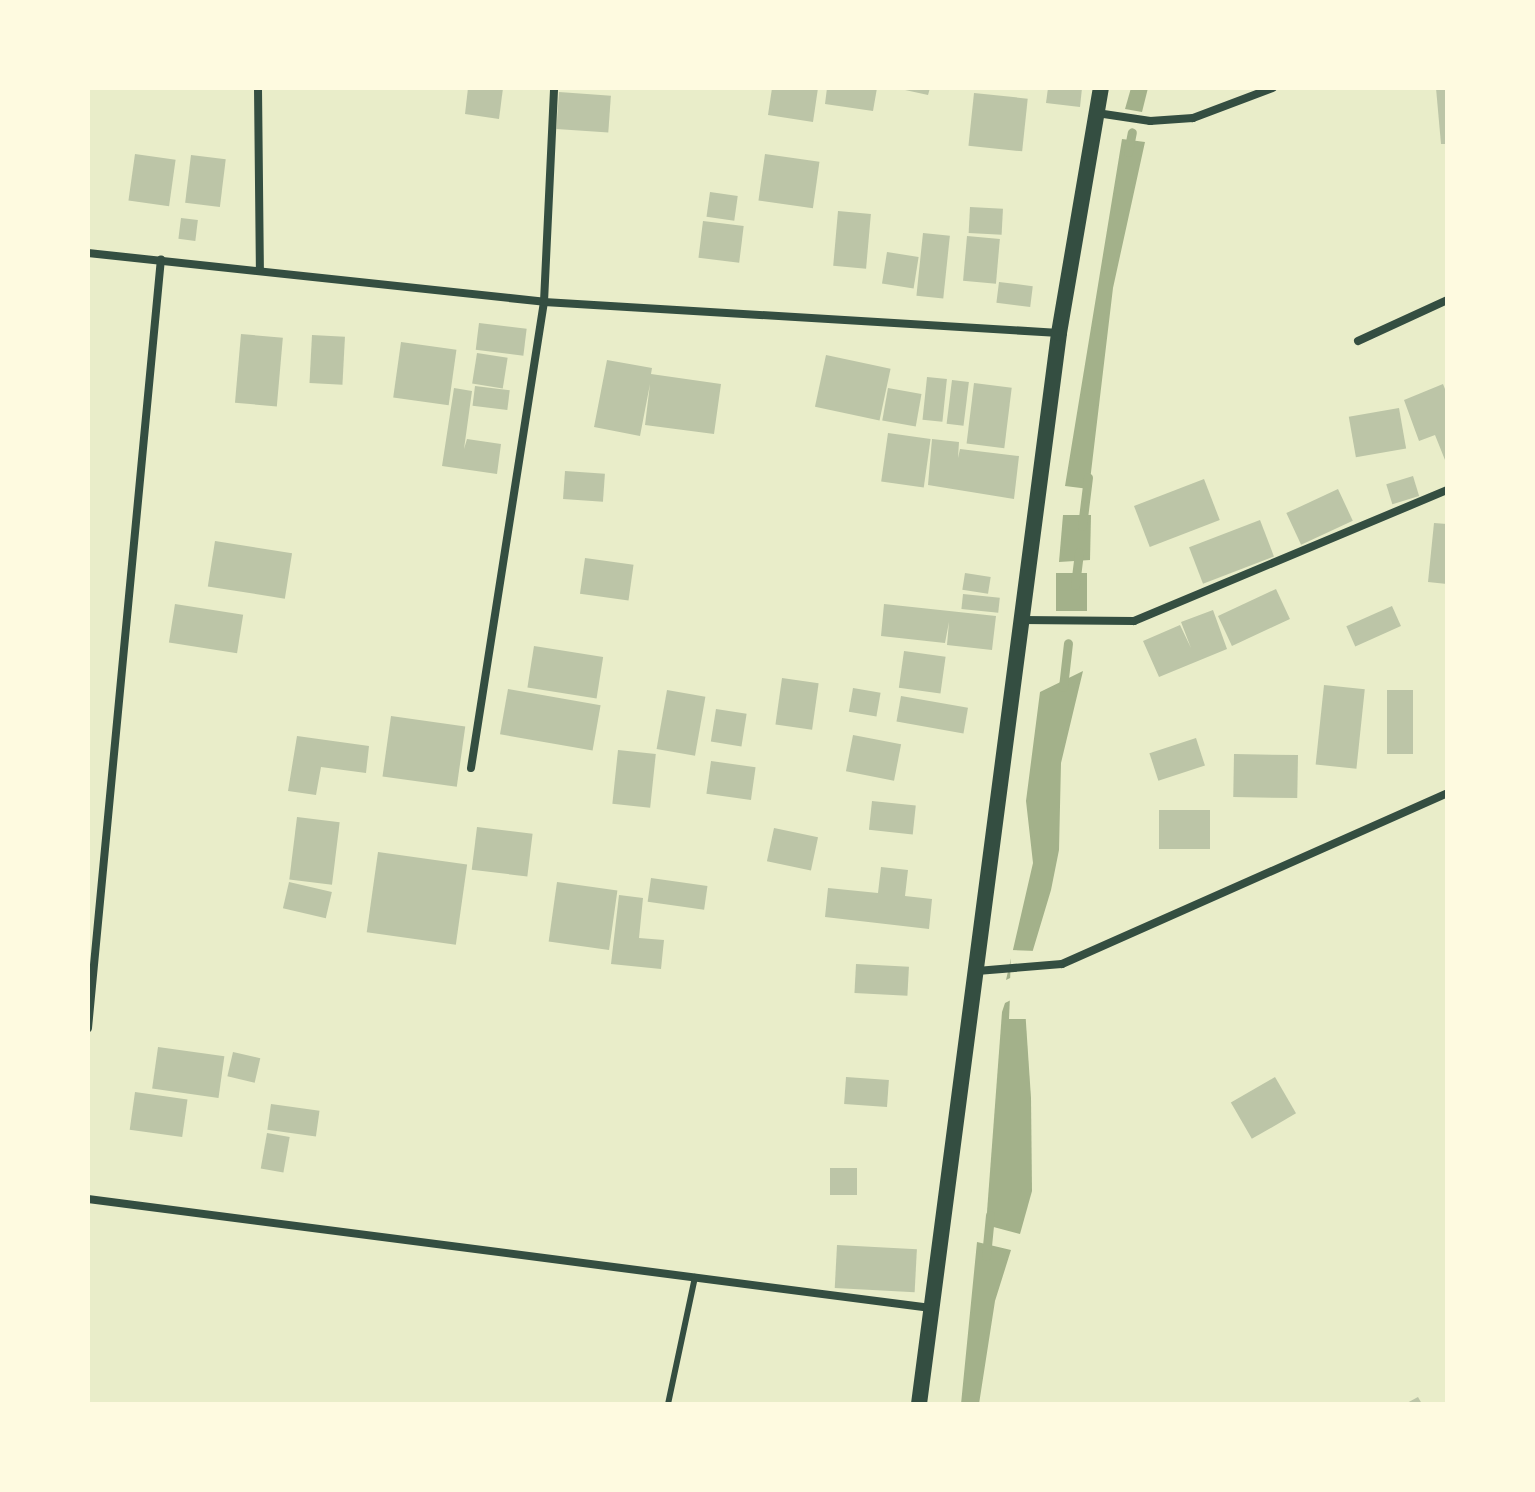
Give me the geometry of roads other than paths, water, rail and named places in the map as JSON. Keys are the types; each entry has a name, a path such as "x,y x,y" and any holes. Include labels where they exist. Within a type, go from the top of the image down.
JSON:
{"main road":[{"path":"919,1404 936,1309 1059,333 1101,88"}],"street":[{"path":"258,88 260,270"},
{"path":"471,768 544,302 554,88"},
{"path":"1097,113 1150,121 1193,118 1273,88"},
{"path":"88,253 544,302 1059,333"},
{"path":"88,1028 161,259"},
{"path":"1358,341 1447,300"},
{"path":"1022,620 1134,621 1447,490"},
{"path":"977,971 1062,964 1447,793"},
{"path":"88,1199 936,1309"}],"lane":[{"path":"668,1404 695,1277"}],"waterway":[{"path":"1128,152 1132,132"},
{"path":"1082,526 1088,477"},
{"path":"1075,585 1079,552"},
{"path":"1063,687 1068,643"},
{"path":"986,1256 990,1215"}]}
